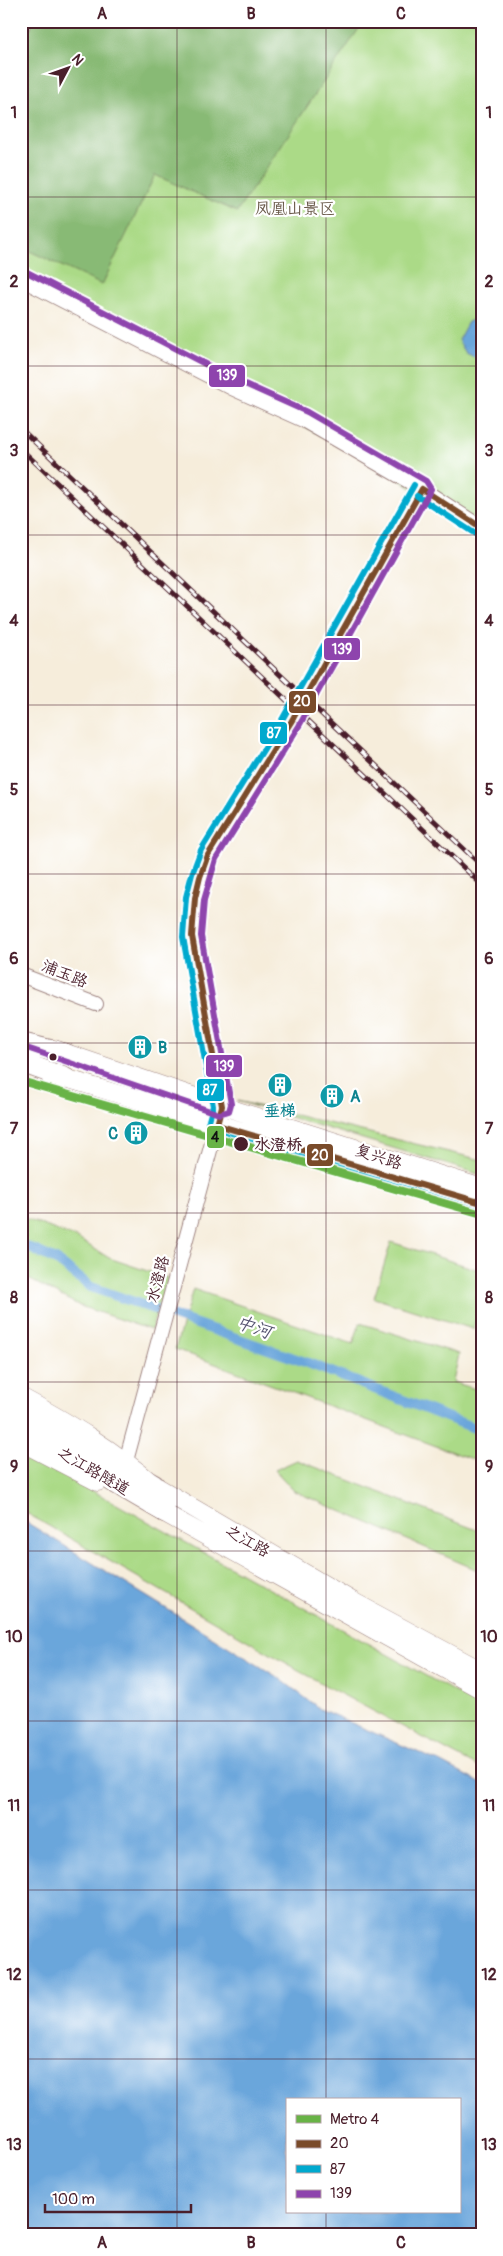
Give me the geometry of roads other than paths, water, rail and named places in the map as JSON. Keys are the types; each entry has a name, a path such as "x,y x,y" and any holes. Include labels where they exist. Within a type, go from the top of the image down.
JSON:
{"highway":[{"path":"21,1043 66,1054"},
{"path":"21,1062 65,1078"},
{"name":"之江路隧道","path":"21,1413 154,1485"},
{"name":"之江路隧道","path":"21,1428 166,1512"}],"main road":[{"name":"复兴路","path":"21,1037 222,1106 482,1188"},
{"name":"复兴路","path":"21,1070 46,1077 65,1078 482,1203"},
{"name":"之江路","path":"21,1397 75,1427 126,1461 154,1485 354,1602 482,1671"},
{"name":"之江路","path":"21,1442 82,1474 166,1512 482,1690"}],"street":[{"path":"21,29 24,21"},
{"path":"21,279 232,388 302,420 422,489 482,528"},
{"path":"222,1106 192,936 195,898 200,877 208,855 291,722 422,489"},
{"name":"浦玉路","path":"21,975 96,1004"},
{"name":"水澄路","path":"126,1461 222,1106"}],"water":[{"path":"481,317 482,358 479,359 466,353 458,340 468,322"},
{"path":"21,1519 279,1678 320,1709 440,1762 482,1784 482,2235 21,2235"}],"waterway":[{"name":"中河","path":"21,1244 56,1260 91,1287 308,1363 482,1431"}],"railway":[{"path":"21,429 482,866"},
{"path":"21,449 482,885"}],"metro line":[{"name":"4","path":"21,1081 482,1214"}],"place":[{"name":"B","path":"140,1047"},
{"name":"垂梯","path":"280,1085"},
{"name":"A","path":"332,1096"},
{"name":"C","path":"136,1133"},
{"name":"水澄桥","path":"241,1144"}],"park label":[{"name":"凤凰山景区","path":"295,208"}]}
